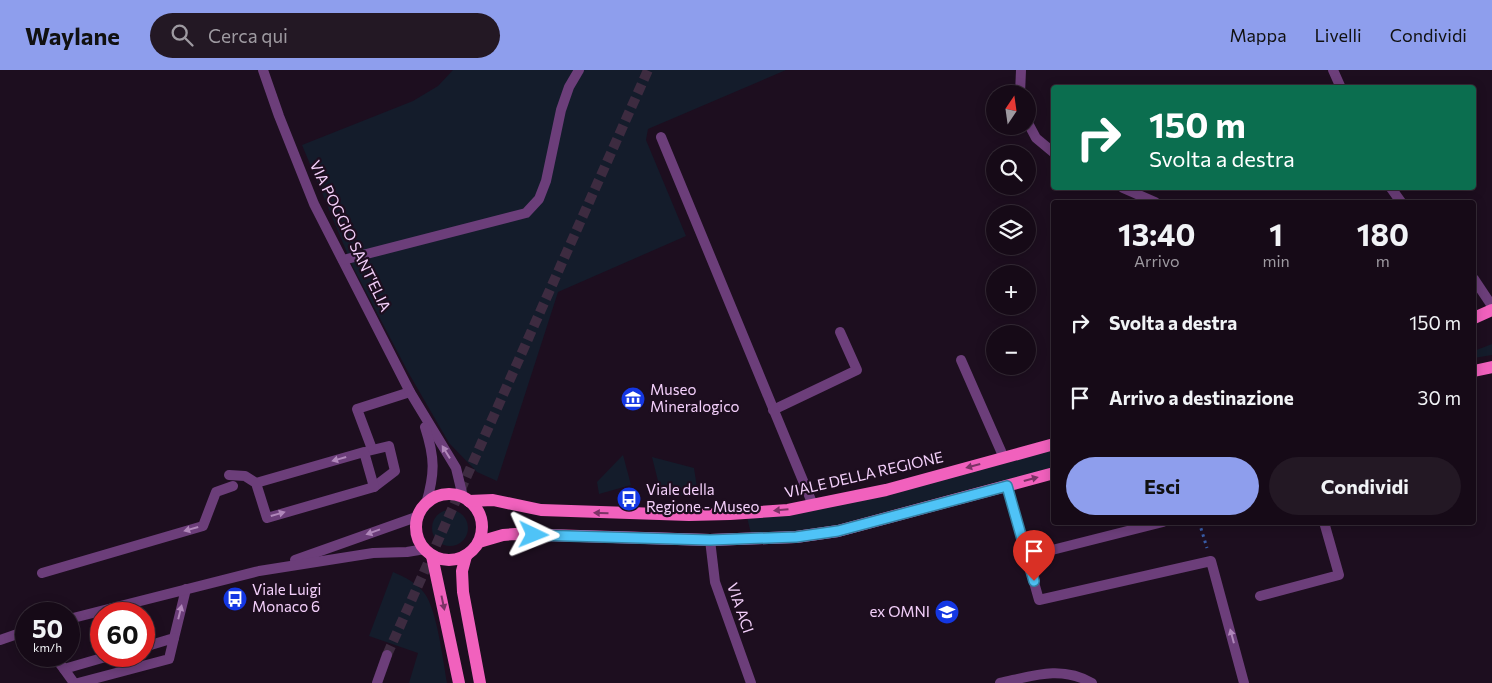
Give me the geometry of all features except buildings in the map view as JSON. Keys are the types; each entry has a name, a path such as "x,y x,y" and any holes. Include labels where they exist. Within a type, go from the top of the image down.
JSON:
{"main road":[{"path":"1476,317 1492,310"},
{"path":"1476,371 1492,369"},
{"name":"VIALE DELLA REGIONE","path":"466,499 493,500 541,510 689,515 780,510 886,490 1051,445"},
{"path":"479,542 503,535 515,534 710,540 796,537 838,531 1051,474"},
{"path":"466,556 452,560 441,560 429,552 419,539 416,528 418,516 426,504 440,496 456,495 466,499 478,512 482,522 479,542 466,556 462,571 463,592 480,683"},
{"path":"429,552 444,605 459,683"}],"street":[{"name":"VIA POGGIO SANT'ELIA","path":"262,70 314,204 420,411"},
{"path":"343,260 526,213 540,199 546,181 561,110 569,87 579,70"},
{"path":"1020,85 1021,70"},
{"path":"1334,70 1340,85"},
{"path":"1034,135 1051,151"},
{"path":"661,137 813,505"},
{"path":"1128,190 1150,200"},
{"path":"1476,282 1492,306"},
{"path":"774,410 857,370 840,332"},
{"path":"961,360 1004,458"},
{"path":"374,487 368,450 357,409 410,392"},
{"path":"420,411 456,468 466,499"},
{"path":"420,411 431,444 434,468 426,504"},
{"path":"229,475 245,476 256,482 267,518 374,487 395,471 389,446 368,450 256,482"},
{"path":"42,573 203,526 216,492 233,486"},
{"path":"1007,486 1039,600 1211,561 1244,683"},
{"path":"273,568 418,516"},
{"path":"1052,550 1151,525"},
{"path":"1260,596 1339,575 1325,525"},
{"name":"VIA ACI","path":"710,540 715,582 751,683"},
{"path":"80,616 273,568 372,554 429,552"},
{"path":"78,683 169,659 186,589"},
{"path":"0,640 15,635"},
{"path":"155,644 174,638"},
{"path":"377,683 387,655"},
{"path":"74,683 64,669 90,661"},
{"path":"1000,683 1037,674 1061,672 1092,683"}],"path":[{"path":"1200,525 1211,561"}],"shaded area":[{"path":"453,70 786,70 648,129 646,140 686,236 558,292 497,481 477,472 449,443 408,372 353,267 302,145 413,101 438,86"},
{"path":"1492,344 1492,355 1476,358 1476,350"},
{"path":"1051,445 1051,474 838,531 752,538 746,513 788,510"},
{"path":"623,455 631,485 599,494 597,482"},
{"path":"652,457 694,468 698,494 662,497"},
{"path":"450,510 457,511 463,515 467,521 467,535 463,541 457,545 450,546 443,545 437,541 433,535 432,528 433,521 437,515 443,511"},
{"path":"393,572 415,584 425,594 429,602 439,636 447,683 409,683 418,653 369,636"}],"tunnel":[{"path":"387,655 648,70"}],"place":[{"name":"Museo Mineralogico","path":"633,399"},
{"name":"Viale della Regione - Museo","path":"629,499"},
{"name":"Viale Luigi Monaco 6","path":"235,599"},
{"name":"ex OMNI","path":"947,612"}],"route":[{"path":"534,535 686,540 796,537 838,531 1007,486 1034,581"}]}
